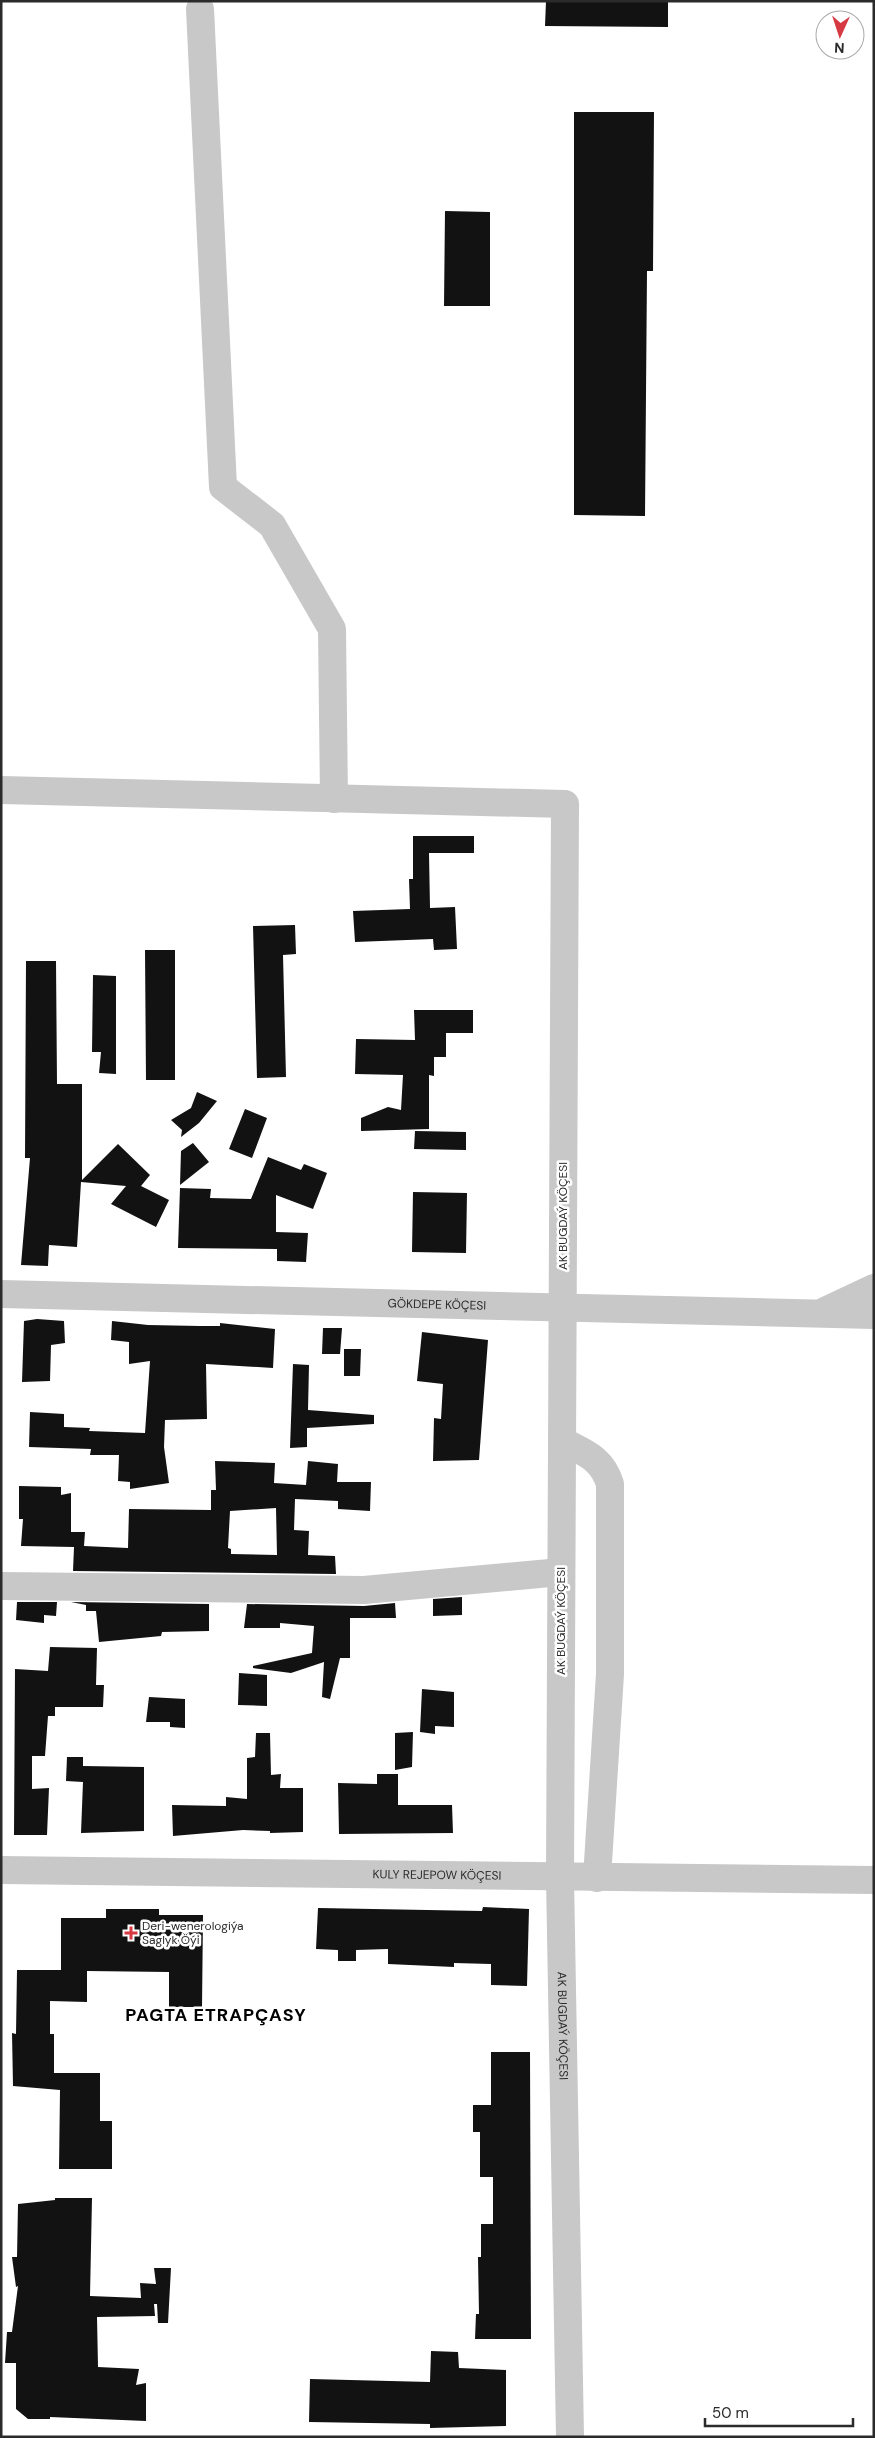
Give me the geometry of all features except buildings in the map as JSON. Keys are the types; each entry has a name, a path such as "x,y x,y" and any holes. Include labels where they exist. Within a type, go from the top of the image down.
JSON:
{"street":[{"path":"1,790 334,799 332,629 272,525 223,487 200,9"},
{"name":"AK BUGDAÝ KÖÇESI","path":"334,799 564,804 560,1878 570,2437"},
{"path":"822,1313 874,1288"},
{"name":"GÖKDEPE KÖÇESI","path":"1,1294 874,1315"},
{"path":"562,1441 594,1458 606,1470 610,1484 610,1674 597,1878"},
{"path":"1,1586 364,1590 561,1572"},
{"name":"KULY REJEPOW KÖÇESI","path":"1,1870 560,1878 874,1880"}],"place":[{"name":"Deri-wenerologiýa Saglyk Öýi","path":"131,1933"}],"district":[{"name":"PAGTA ETRAPÇASY","path":"216,2015"}]}
